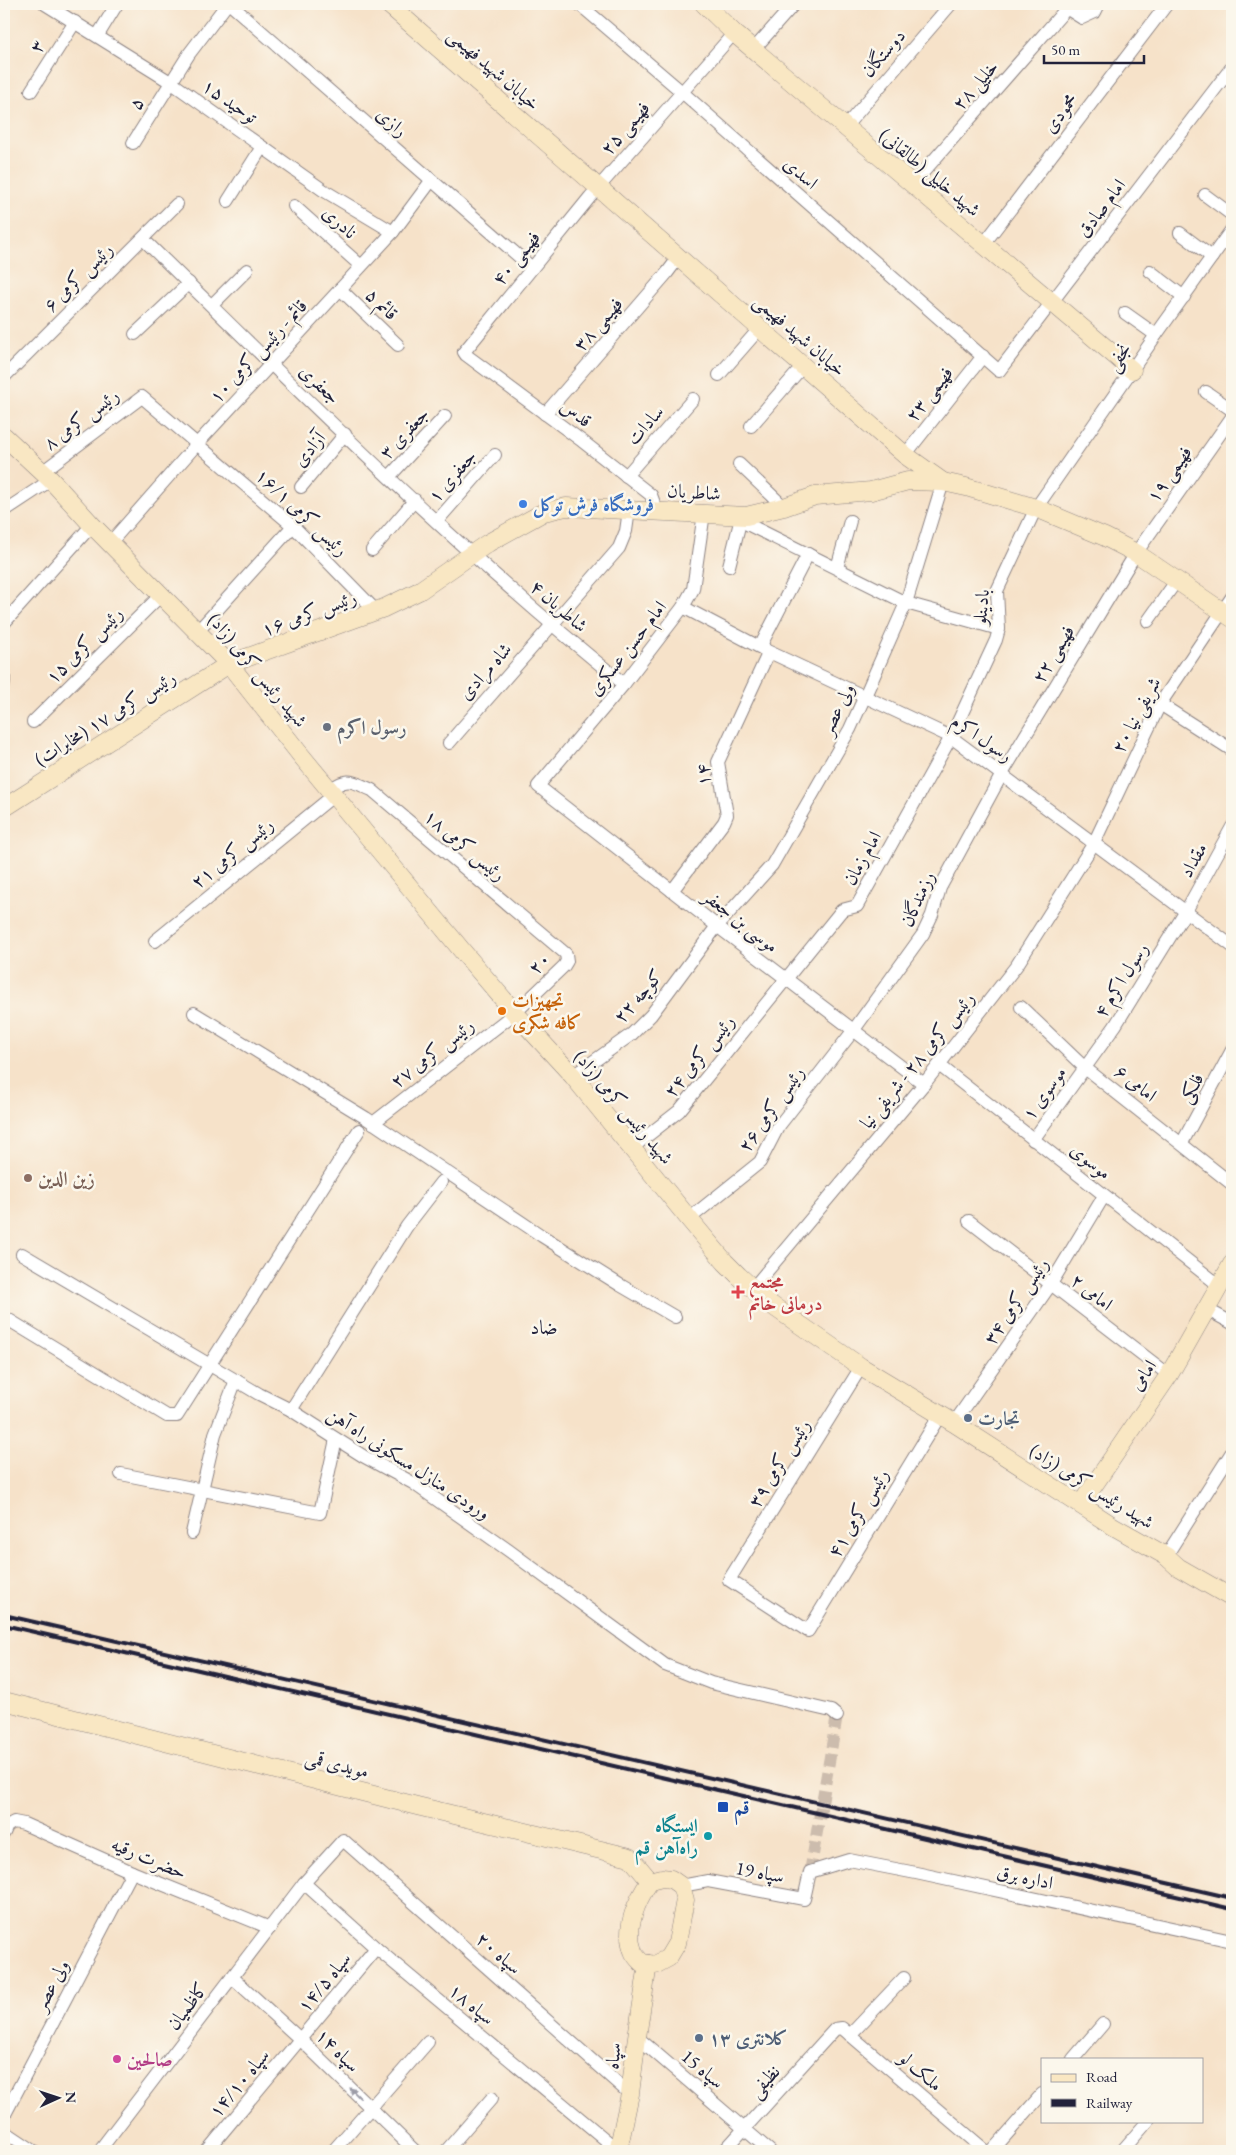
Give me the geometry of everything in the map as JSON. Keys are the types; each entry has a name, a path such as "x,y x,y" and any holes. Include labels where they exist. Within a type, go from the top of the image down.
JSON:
{"street":[{"name":"توحید ۱۵","path":"45,4 98,35 172,83 322,190 392,232"},
{"path":"98,35 117,4"},
{"name":"۵","path":"133,143 189,54 229,4"},
{"name":"رازی","path":"229,4 531,267"},
{"name":"خیابان شهید فهیمی","path":"388,4 905,456 943,482 1036,508 1105,537 1136,552 1177,580 1229,608"},
{"name":"اسدی","path":"579,4 682,92 999,371"},
{"name":"شهید خلیلی (طالقانی)","path":"704,4 734,33 912,186 1132,370"},
{"path":"754,49 794,4"},
{"name":"دوستگان","path":"844,127 951,4"},
{"path":"1063,7 1082,18 1094,12 1100,4"},
{"name":"محمودی","path":"983,245 1167,4"},
{"name":"خلیلی ۲۸","path":"912,186 1063,7"},
{"name":"۳","path":"32,91 74,22"},
{"name":"فهیمی ۲۵","path":"597,188 734,33"},
{"name":"امام صادق","path":"999,371 1232,67"},
{"path":"228,201 262,147"},
{"name":"قائم - رئیس کرمی ۱۰","path":"110,543 197,444 392,232 431,181"},
{"name":"فهیمی ۴۰","path":"464,352 531,267 597,188"},
{"path":"1205,195 1232,215"},
{"name":"رئیس کرمی ۶","path":"4,377 177,204"},
{"name":"نادری","path":"294,206 361,266"},
{"name":"نجفی","path":"1036,508 1232,229"},
{"path":"1180,233 1212,257"},
{"name":"جعفری","path":"144,239 472,554"},
{"name":"فهیمی ۳۸","path":"545,414 679,257"},
{"path":"212,305 247,270"},
{"path":"1150,271 1184,297"},
{"path":"135,334 189,283"},
{"name":"قائم ۵","path":"340,289 398,345"},
{"path":"1125,313 1156,335"},
{"path":"719,375 760,328"},
{"name":"قدس","path":"464,352 651,495 657,511"},
{"name":"فهیمی ۲۳","path":"905,456 983,356"},
{"path":"751,426 803,366"},
{"path":"1206,392 1232,410"},
{"name":"رئیس کرمی ۱۶/۱","path":"142,397 293,526 376,611"},
{"name":"رئیس کرمی ۸","path":"4,511 142,397"},
{"name":"سادات","path":"626,476 693,399"},
{"name":"جعفری ۳","path":"390,476 445,416"},
{"name":"فهیمی ۱۹","path":"1136,552 1232,417"},
{"name":"آزادی","path":"300,487 345,434"},
{"name":"شهید رئیس کرمی (زاد)","path":"4,436 47,476 92,525 229,664 332,793 515,1013 573,1076 725,1262 770,1304 861,1367 947,1419 1113,1526 1166,1556 1178,1566 1232,1598"},
{"name":"جعفری ۱","path":"437,521 495,454"},
{"path":"740,464 784,507"},
{"name":"شاطریان","path":"376,611 419,591 488,543 544,512 566,507 704,513 736,519 784,507 815,496 871,491 908,481 943,482"},
{"name":"ولی عصر","path":"717,926 772,865 850,729 906,603 943,482"},
{"path":"372,550 415,500"},
{"name":"بادینلو","path":"951,736 999,630 997,591 1036,508"},
{"name":"شاه مرادی","path":"449,743 619,548 626,530 629,510"},
{"name":"امام حسن عسکری","path":"538,786 624,684 682,607 693,589 704,513"},
{"path":"729,566 736,519 906,603 999,630"},
{"path":"837,568 850,521"},
{"path":"4,623 92,525"},
{"path":"198,631 293,526"},
{"name":"فهیمی ۲۲","path":"1002,774 1136,552"},
{"name":"شاطریان ۴","path":"472,554 551,626 624,684"},
{"path":"763,649 762,643 808,554"},
{"path":"1148,621 1177,580"},
{"name":"رئیس کرمی ۱۵","path":"33,722 161,595"},
{"name":"رسول اکرم","path":"682,607 763,649 951,736 1232,946"},
{"name":"۲۰ شریفی نیا","path":"1094,843 1160,704 1229,608"},
{"name":"رئیس کرمی ۱۶","path":"229,664 376,611"},
{"name":"۱۴","path":"672,891 724,822 727,815 718,762 767,656 763,649"},
{"name":"رئیس کرمی ۱۷ (مخابرات)","path":"4,808 229,664"},
{"path":"4,675 4,683"},
{"path":"1160,704 1232,750"},
{"name":"امام زمان","path":"785,979 842,910 857,906 951,736"},
{"name":"رزمندگان","path":"853,1031 924,934 940,888 1002,774"},
{"name":"رئیس کرمی ۱۸","path":"332,793 341,781 350,780 372,790 566,954 567,960"},
{"name":"موسی بن جعفر","path":"538,786 785,979 924,1084"},
{"name":"رئیس کرمی ۲۱","path":"154,941 332,793"},
{"name":"مقداد","path":"1186,911 1232,827"},
{"name":"رئیس کرمی ۲۸ - شریفی نیا","path":"753,1288 924,1084 1017,965 1094,843"},
{"name":"رسول اکرم ۴","path":"1085,1068 1115,1026 1186,911"},
{"name":"کوچه ۲۲","path":"573,1076 632,1034 650,1015 717,926"},
{"name":"۲۰","path":"515,1013 564,966 567,960"},
{"name":"رئیس کرمی ۲۴","path":"633,1148 679,1111 785,979"},
{"name":"امامی ۶","path":"1021,1007 1085,1068 1232,1184"},
{"path":"194,1013 372,1123 542,1236 620,1285 676,1317"},
{"name":"رئیس کرمی ۲۷","path":"372,1123 515,1013"},
{"name":"رئیس کرمی ۲۶","path":"689,1219 760,1162 778,1127 853,1031"},
{"name":"فلکی","path":"1182,1143 1232,1050"},
{"name":"موسوی","path":"939,1065 1220,1286"},
{"name":"موسوی ۱","path":"1033,1140 1085,1068"},
{"path":"4,1317 167,1416 177,1416 359,1130"},
{"path":"291,1410 407,1226 441,1182"},
{"name":"رئیس کرمی ۳۴","path":"947,1419 1051,1284 1104,1196"},
{"name":"امامی ۲","path":"969,1221 1169,1375"},
{"name":"ورودی منازل مسکونی راه آهن","path":"22,1254 413,1483 508,1550 665,1666 711,1683 834,1713"},
{"name":"امامی","path":"1081,1504 1169,1375 1208,1310 1232,1264"},
{"path":"1208,1310 1232,1322"},
{"name":"رئیس کرمی ۳۹","path":"808,1631 729,1580 861,1367"},
{"path":"192,1533 214,1434 236,1380"},
{"name":"رئیس کرمی ۴۱","path":"808,1631 947,1419"},
{"path":"121,1474 320,1513 336,1439"},
{"path":"1166,1556 1232,1452"},
{"name":"مویدی قمی","path":"4,1701 401,1802 630,1857 650,1881"},
{"name":"حضرت رقیه","path":"4,1833 7,1826 14,1822 24,1824 132,1872 270,1928"},
{"name":"کاظمیان","path":"99,2151 304,1883 343,1840"},
{"name":"سپاه ۲۰","path":"343,1840 630,2094"},
{"name":"اداره برق","path":"810,1872 849,1860 1232,1941"},
{"name":"ولی عصر","path":"4,2116 132,1872"},
{"name":"سپاه 19","path":"681,1886 708,1880 804,1899 810,1872"},
{"path":"662,1878 671,1879 681,1886 685,1900 677,1943 668,1958 655,1965 642,1964 633,1952 630,1934 637,1904 650,1881 662,1878"},
{"name":"سپاه ۱۸","path":"304,1883 376,1948 619,2151"},
{"name":"سپاه ۱۴/۵","path":"300,2039 376,1948"},
{"name":"سپاه","path":"619,2151 630,2094 636,2037 648,1964"},
{"name":"سپاه ۱۴","path":"232,1978 300,2039 415,2151"},
{"path":"850,2035 904,1978"},
{"path":"1073,2058 1103,2024"},
{"name":"نظیفی","path":"724,2151 830,2035 839,2028 842,2028 850,2035"},
{"name":"ملک لو","path":"850,2035 980,2150"},
{"name":"سپاه 15","path":"636,2037 770,2151"},
{"name":"سپاه ۱۴/۱۰","path":"207,2151 300,2039"},
{"path":"333,2151 428,2042"},
{"path":"992,2151 1041,2095"},
{"path":"446,2151 492,2098"},
{"path":"1122,2151 1147,2122"},
{"path":"4,2131 34,2151"}],"tunnel":[{"path":"810,1872 837,1716"}],"railway":[{"path":"4,1615 1232,1898"},
{"path":"4,1625 1232,1909"}],"place":[{"name":"فروشگاه فرش توکل","path":"523,504"},
{"name":"رسول اکرم","path":"327,727"},
{"name":"تجهیزات کافه شکری","path":"502,1011"},
{"name":"زین الدین","path":"28,1178"},
{"name":"مجتمع درمانی خاتم","path":"738,1292"},
{"name":"تجارت","path":"968,1418"},
{"name":"قم","path":"723,1807"},
{"name":"ایستگاه راه‌آهن قم","path":"708,1836"},
{"name":"کلانتری ۱۳","path":"699,2038"},
{"name":"صالحین","path":"117,2059"}],"district":[{"name":"ضاد","path":"544,1327"}]}
